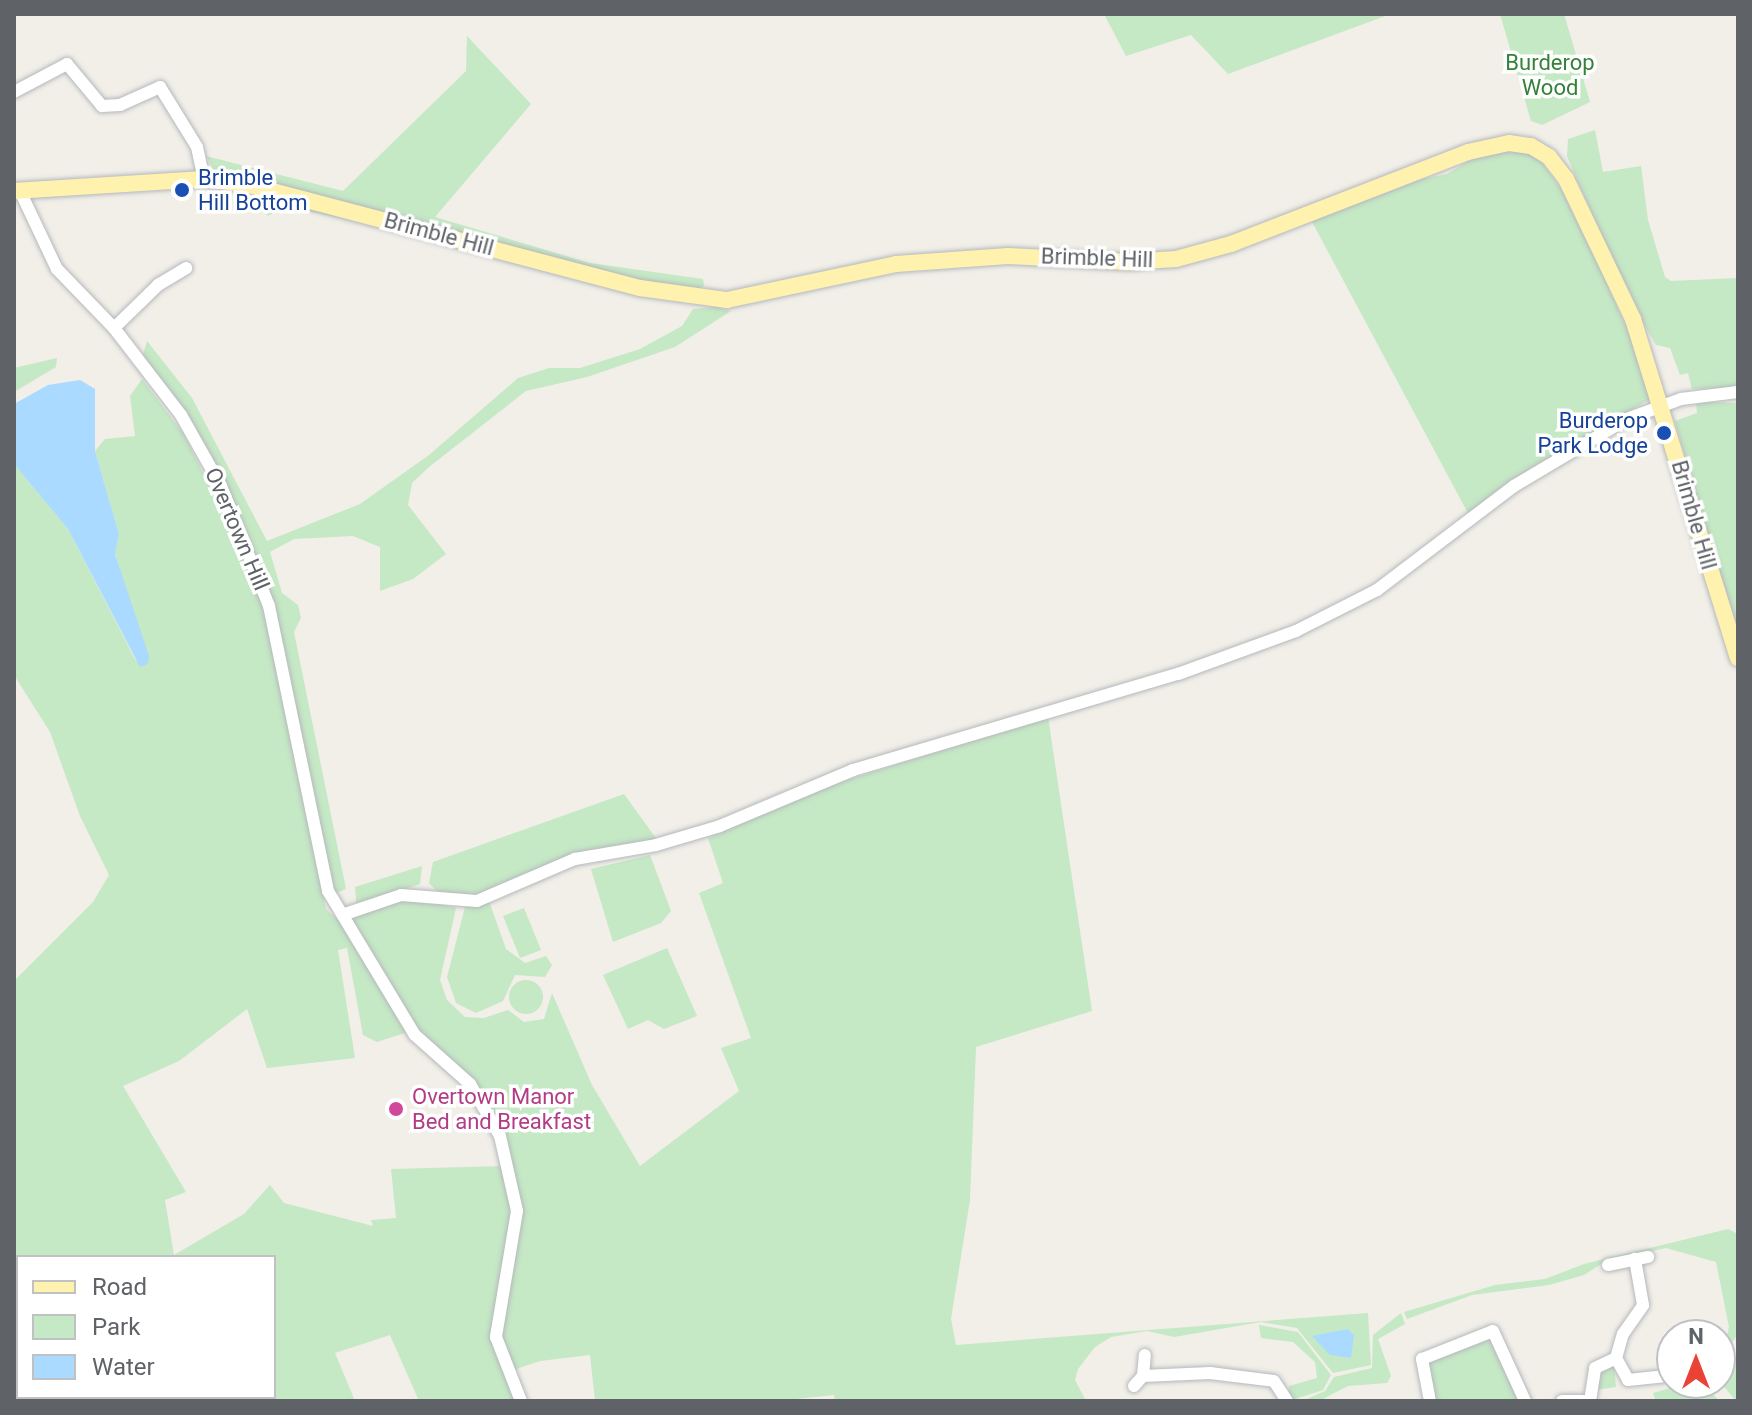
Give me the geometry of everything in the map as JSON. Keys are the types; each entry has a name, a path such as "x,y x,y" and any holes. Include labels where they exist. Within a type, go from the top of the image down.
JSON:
{"main road":[{"name":"Brimble Hill","path":"18,192 204,179 292,194 640,288 727,300 896,264 1008,256 1130,262 1176,259 1231,244 1468,152 1522,144 1549,157 1574,192 1633,319 1662,403 1738,658"}],"street":[{"path":"14,92 64,59 102,106 120,105 160,87"},
{"path":"152,73 197,147 204,179"},
{"name":"Overtown Hill","path":"18,192 61,275 114,328 190,429 248,543 272,618 326,887 415,1035 470,1084 500,1136 517,1211 496,1337 521,1401"},
{"path":"114,328 158,285 186,268"},
{"path":"345,914 401,895 477,901 575,859 656,845 720,826 853,770 1178,674 1296,631 1377,590 1542,468 1662,403 1738,392"},
{"path":"1608,1265 1642,1258 1643,1305 1623,1334 1616,1358 1628,1380 1656,1377"},
{"path":"1430,1401 1422,1359 1493,1331 1525,1401"},
{"path":"1145,1355 1139,1381 1210,1373 1274,1381 1287,1401"},
{"path":"1562,1401 1587,1401 1595,1368 1616,1358"}],"green space":[{"path":"1104,14 1388,15 1228,74 1191,35 1126,56"},
{"name":"Burderop Wood","path":"1500,14 1564,14 1590,102 1542,125 1531,121"},
{"path":"467,36 531,104 435,217 590,263 703,279 704,286 691,291 287,207 267,216 263,194 216,174 206,156 343,191 466,71"},
{"path":"1595,130 1603,172 1641,166 1648,220 1665,277 1671,281 1738,278 1738,388 1692,389 1688,373 1680,375 1670,348 1656,345 1628,297 1567,156 1568,139"},
{"path":"1507,150 1537,156 1570,201 1640,358 1652,398 1531,468 1470,517 1311,220 1408,182 1447,174 1477,156"},
{"path":"715,307 731,311 675,347 587,377 526,391 429,467 412,483 408,505 446,554 413,579 380,591 380,547 353,536 294,539 270,552 282,593 298,605 301,618 294,632 346,889 334,894 320,878 326,909 350,931 357,913 355,887 422,866 420,884 393,893 456,908 440,980 447,1000 465,1017 484,1018 508,1010 524,1022 544,1019 552,993 592,1085 640,1166 739,1091 721,1048 751,1038 699,893 723,883 708,838 838,783 1048,717 1092,1011 976,1047 970,1200 951,1319 956,1345 1368,1313 1371,1365 1333,1373 1297,1328 1261,1322 1174,1337 1147,1331 1111,1337 1095,1347 1078,1369 1075,1380 1086,1401 835,1401 834,1395 777,1401 595,1401 590,1355 540,1361 513,1370 516,1401 419,1401 390,1335 335,1353 355,1401 14,1401 14,981 93,902 109,875 80,816 50,732 14,675 14,464 68,529 135,659 148,664 115,553 119,534 95,451 105,439 135,436 130,396 142,379 183,433 218,502 198,435 142,358 147,341 192,398 267,541 360,504 429,455 518,378 549,368 580,368 640,349 682,326 693,309","holes":["347,948 363,1035 377,1042 417,1029 477,1086 501,1123 505,1166 391,1169 396,1218 371,1220 373,1226 284,1203 270,1185 244,1214 174,1255 165,1200 186,1192 123,1086 179,1061 247,1009 267,1068 355,1058 338,950"]},
{"path":"57,358 56,367 14,392 14,368"},
{"path":"1738,403 1738,643 1675,421 1697,413 1696,404"},
{"path":"624,794 658,841 588,853 472,899 438,892 429,883 433,862"},
{"path":"650,855 671,911 661,923 613,942 591,869"},
{"path":"489,901 506,949 525,963 546,956 552,965 545,977 515,975 503,1001 476,1013 456,1003 447,977 465,907"},
{"path":"524,908 541,950 520,958 503,916"},
{"path":"667,948 697,1016 664,1029 648,1020 628,1029 603,975"},
{"path":"526,980 538,985 543,997 538,1009 526,1014 514,1009 509,997 514,985"},
{"path":"1728,1229 1738,1234 1738,1334 1736,1337 1736,1319 1727,1319 1716,1262 1666,1248 1606,1261 1584,1275 1549,1285 1472,1295 1407,1319 1404,1312 1495,1285 1545,1279 1584,1264"},
{"path":"1401,1313 1405,1324 1378,1339 1391,1376 1387,1383 1348,1386 1319,1401 1302,1401 1325,1391 1334,1377 1372,1368 1373,1335"},
{"path":"1259,1325 1298,1332 1331,1375 1323,1390 1289,1401 1289,1386 1317,1378 1315,1362 1293,1342 1261,1338"},
{"path":"1483,1339 1492,1342 1520,1401 1436,1401 1428,1362"},
{"path":"1738,1354 1738,1401 1734,1399"},
{"path":"1614,1365 1616,1387 1594,1390 1597,1373"},
{"path":"1656,1392 1656,1399 1719,1401 1655,1399 1653,1393"}],"water":[{"path":"80,380 95,389 95,451 119,534 115,554 149,656 148,664 140,667 68,529 14,464 14,404 48,385"},
{"path":"1348,1329 1354,1335 1351,1358 1330,1355 1312,1336"}],"place":[{"name":"Brimble Hill Bottom","path":"182,190"},
{"name":"Burderop Park Lodge","path":"1664,433"},
{"name":"Overtown Manor Bed and Breakfast","path":"396,1109"}]}
